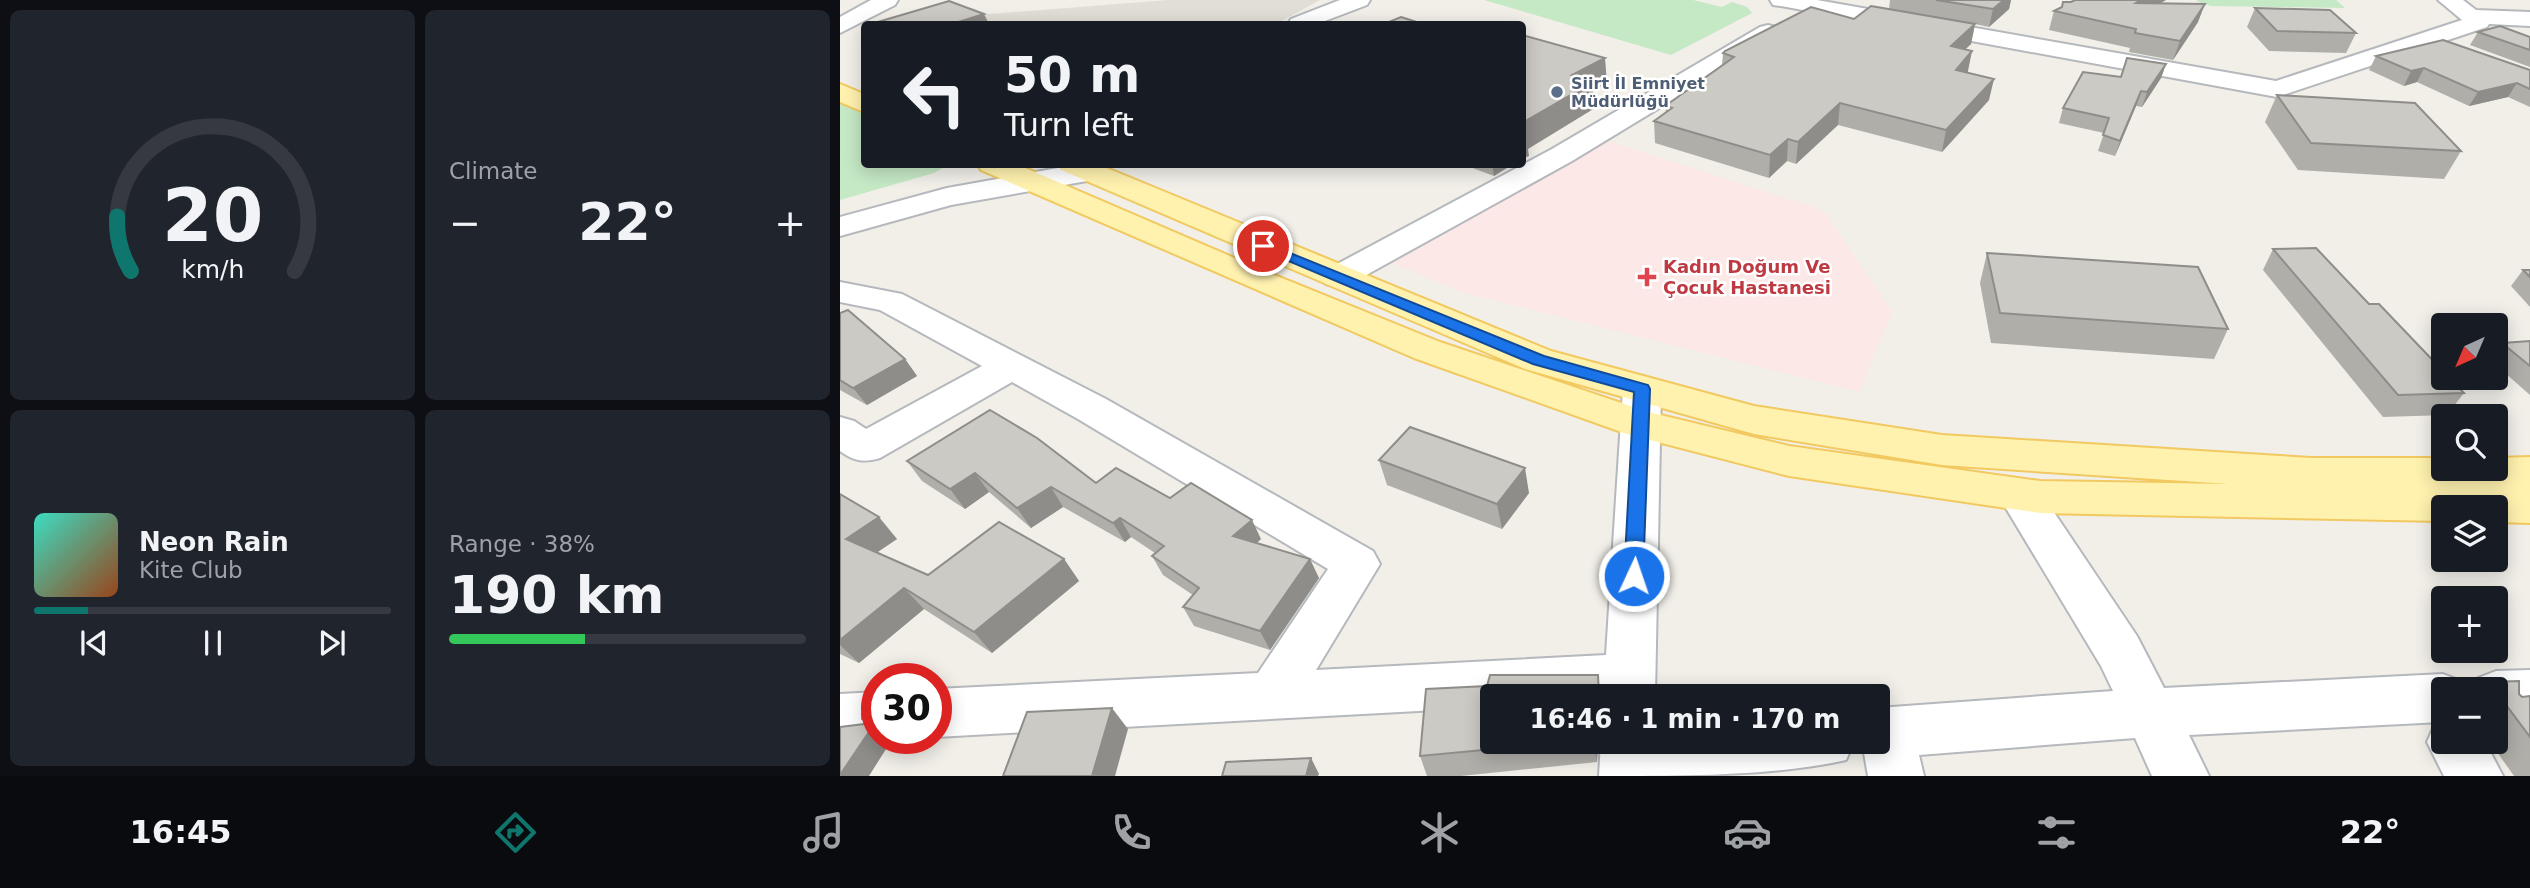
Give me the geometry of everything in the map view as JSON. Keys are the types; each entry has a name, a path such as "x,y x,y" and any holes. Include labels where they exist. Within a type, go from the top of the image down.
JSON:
{"main road":[{"path":"840,92 861,102"},
{"path":"999,168 1415,345 1641,406 1754,420 1942,450 2311,474 2530,473"},
{"path":"1079,168 1538,360 1641,406 1789,461 2020,495 2171,501 2530,506"}],"street":[{"path":"840,26 887,0"},
{"path":"1306,21 1359,0"},
{"path":"1781,0 1817,3 2277,89 2479,22 2449,0"},
{"path":"1338,277 1562,155 1817,3"},
{"path":"2470,16 2530,19"},
{"path":"2427,40 2463,53"},
{"path":"840,213 931,186 979,168"},
{"path":"840,227 947,197 1031,182 1079,168"},
{"path":"840,292 890,301 1091,409 1357,564 1271,697"},
{"path":"840,320 890,301"},
{"path":"840,431 865,448 1011,366"},
{"path":"1629,684 1641,406"},
{"path":"2020,495 2119,651 2181,776"},
{"path":"952,712 1271,697 1480,691"},
{"path":"2508,694 2530,693"},
{"path":"1890,747 2150,713 2431,716"},
{"path":"840,718 861,717"},
{"path":"1627,776 1628,754"},
{"path":"1636,776 1760,754"},
{"path":"2463,754 2476,776"}],"shaded area":[{"path":"1168,0 1320,0 1282,21 919,21"},
{"name":"Kadın Doğum Ve Çocuk Hastanesi","path":"1608,141 1823,210 1892,312 1859,392 1461,292 1390,262"}],"green space":[{"path":"1484,0 1693,0 1722,7 1732,2 1747,7 1752,13 1671,55"},
{"path":"2336,0 2345,8 2211,6 2196,1"},
{"path":"840,100 861,110 861,168 943,168 934,173 840,200"}],"building":[{"path":"1936,0 2004,0 1993,9"},
{"path":"2075,0 2205,4 2180,41 2135,33 2136,29 2054,11 2062,7 2063,2"},
{"path":"949,1 984,14 962,21 881,21"},
{"path":"1871,6 1975,24 1951,46 1972,51 1956,70 1994,79 1946,130 1840,103 1798,142 1788,139 1770,155 1654,121 1672,108 1665,106 1734,57 1723,53 1725,51 1811,7 1854,19"},
{"path":"2255,8 2330,10 2356,33 2277,31"},
{"path":"1401,17 1414,21 1391,21"},
{"path":"2500,26 2530,37 2530,50 2478,32"},
{"path":"1526,36 1605,58 1572,75 1593,82 1526,121"},
{"path":"2443,40 2530,70 2530,89 2517,83 2478,92 2424,68 2411,71 2376,56"},
{"path":"2127,58 2166,64 2147,92 2141,91 2120,141 2103,135 2109,118 2063,108 2083,72 2121,77"},
{"path":"2277,95 2415,103 2461,151 2311,143"},
{"path":"2316,248 2369,304 2379,304 2431,358 2431,390 2461,390 2464,393 2398,395 2273,249"},
{"path":"1987,253 2198,267 2228,329 2000,313"},
{"path":"848,310 905,359 853,388 840,380 840,313"},
{"path":"2530,341 2530,366 2508,348 2508,343"},
{"path":"990,410 1037,438 1096,483 1116,468 1170,498 1191,483 1252,520 1233,536 1310,559 1260,631 1183,607 1199,588 1152,556 1164,546 1120,518 1113,523 1051,487 1017,508 975,473 950,489 907,461"},
{"path":"1410,427 1525,468 1497,504 1379,460"},
{"path":"840,494 879,517 846,539 928,575 999,522 1064,559 974,632 904,588 840,640"},
{"path":"1490,675 1598,675 1598,684 1488,684"},
{"path":"2508,681 2519,681 2519,694 2522,697 2530,696 2530,737 2508,707"},
{"path":"1480,686 1480,750 1420,756 1426,689"},
{"path":"1112,708 1092,776 1003,776 1027,712"},
{"path":"861,724 861,744 840,775 840,727"},
{"path":"1311,758 1306,776 1222,776 1226,762"}],"place":[{"name":"Siirt İl Emniyet Müdürlüğü","path":"1557,92"},
{"name":"Kadın Doğum Ve Çocuk Hastanesi","path":"1647,277"}],"route":[{"path":"1263,246 1538,360 1642,389 1634,576"}]}
